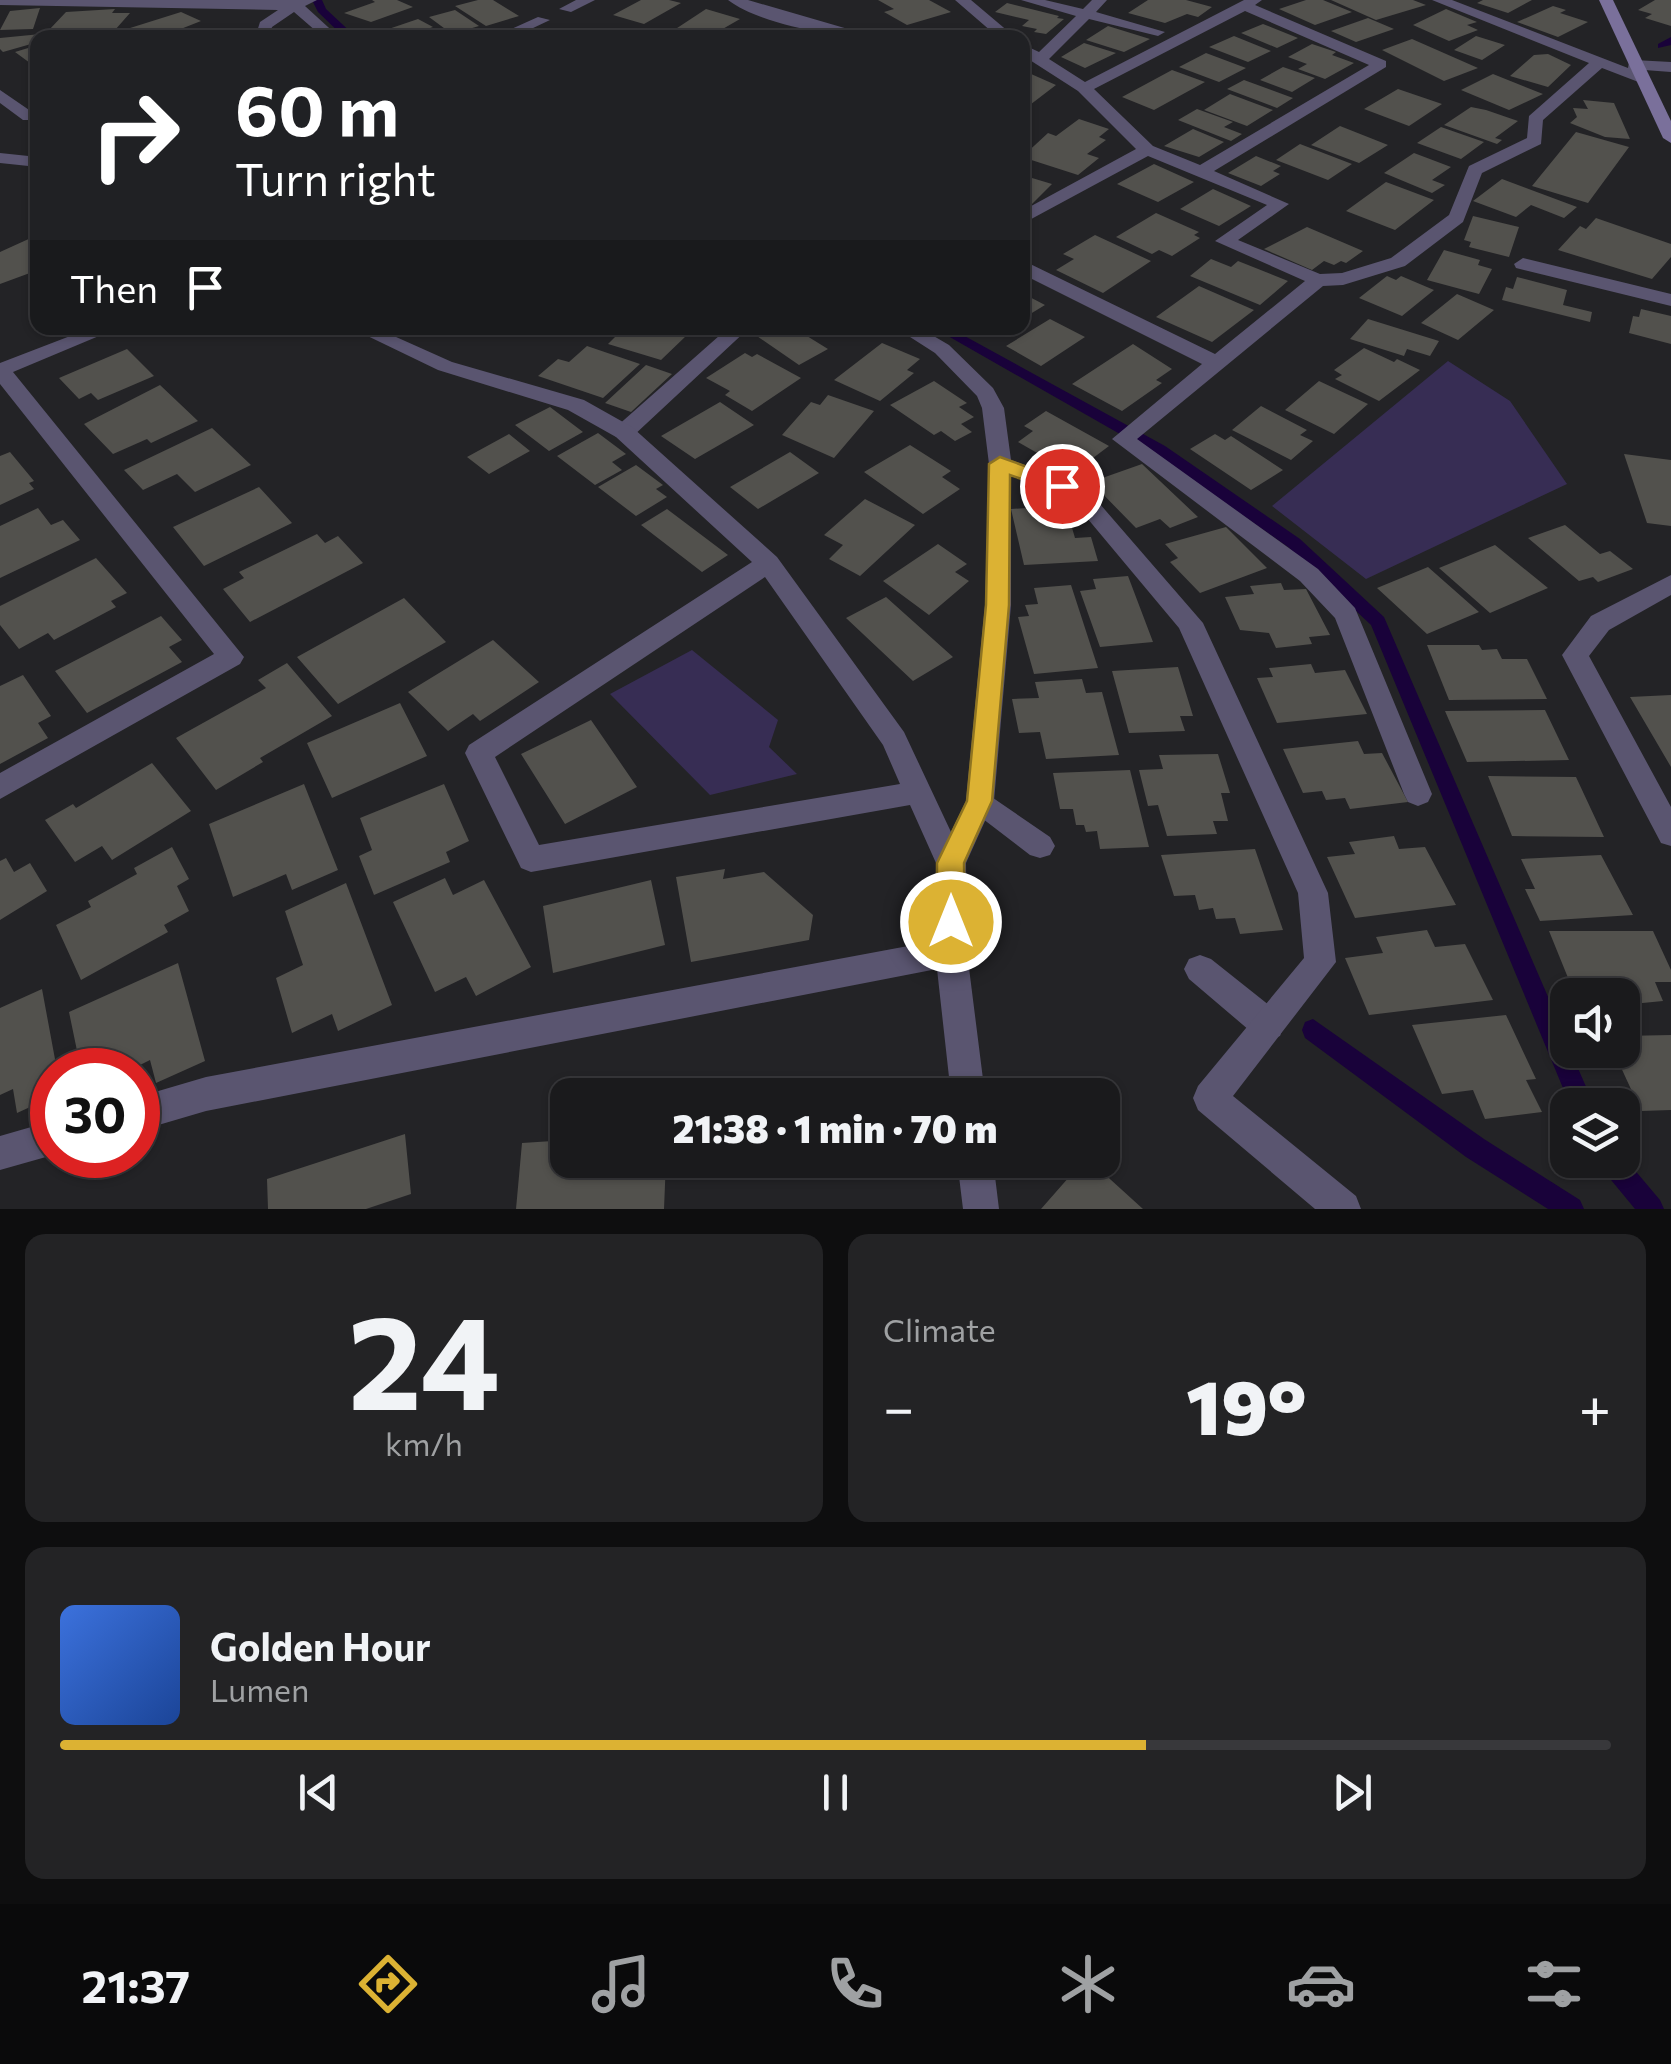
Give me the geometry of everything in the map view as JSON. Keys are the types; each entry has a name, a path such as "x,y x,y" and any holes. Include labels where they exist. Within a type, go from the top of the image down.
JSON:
{"street":[{"path":"566,9 588,0"},
{"path":"735,0 777,16 837,30"},
{"path":"962,0 999,30"},
{"path":"1028,0 1158,32"},
{"path":"1038,62 1100,0"},
{"path":"1440,0 1600,62 1638,72 1671,66"},
{"path":"1606,0 1671,138"},
{"path":"0,1 300,2 325,30"},
{"path":"263,30 300,2"},
{"path":"1084,88 1250,3 1381,64 1201,172"},
{"path":"518,30 543,20"},
{"path":"1030,55 1084,88 1148,150 1280,204 1224,241 1318,280 1343,279 1398,262 1458,218 1475,170 1535,140 1535,119 1600,62"},
{"path":"0,95 30,118"},
{"path":"1030,215 1148,150"},
{"path":"0,158 30,161"},
{"path":"1522,264 1671,300"},
{"path":"1030,270 1215,362"},
{"path":"1318,280 1122,439 1309,575 1346,614 1418,794"},
{"path":"0,788 230,656 0,370 90,335"},
{"path":"376,335 445,366 576,405 624,432 768,563 894,740 951,863 952,952 966,1078"},
{"path":"624,432 731,335"},
{"path":"918,335 942,349 986,393 993,408 1000,464 998,605 980,801 951,863"},
{"path":"1000,464 1062,486 1085,501 1190,623 1313,893 1320,962 1210,1098 1343,1209"},
{"path":"768,563 479,752 531,859 920,792"},
{"path":"1671,584 1600,623 1575,655 1671,834"},
{"path":"980,801 1040,846"},
{"path":"160,1108 206,1094 952,952"},
{"path":"1200,970 1268,1025"},
{"path":"0,1153 30,1144"},
{"path":"978,1178 981,1209"}],"shaded area":[{"path":"1448,361 1510,401 1567,484 1366,579 1272,506"},
{"path":"692,650 778,720 769,747 797,774 710,795 610,694"}],"building":[{"path":"372,0 397,0 413,7 371,22 344,13 375,2"},
{"path":"493,0 519,16 486,26 455,6"},
{"path":"641,0 681,3 644,24 613,15"},
{"path":"878,0 929,0 951,12 907,25 884,12 894,9"},
{"path":"1148,0 1186,0 1212,7 1198,17 1187,14 1165,23 1128,13"},
{"path":"1306,0 1323,0 1352,12 1315,25 1279,9"},
{"path":"1331,0 1413,0 1426,5 1376,20"},
{"path":"1532,0 1508,13 1477,3"},
{"path":"1655,0 1671,0 1671,26 1645,18 1652,14 1638,10"},
{"path":"1007,3 1064,19 1046,34 1034,32 1037,29 1022,26 1029,20 995,12"},
{"path":"1553,6 1566,10 1560,13 1588,22 1558,37 1517,22"},
{"path":"40,8 33,29 0,30 10,11"},
{"path":"115,9 112,13 130,13 115,30 49,30 66,12"},
{"path":"706,9 740,19 721,30 674,30"},
{"path":"1446,9 1477,22 1467,25 1478,30 1449,41 1413,25"},
{"path":"455,10 479,26 447,30 429,17"},
{"path":"181,12 201,21 178,30 124,30"},
{"path":"1368,18 1394,29 1356,42 1331,31"},
{"path":"418,19 433,27 424,30 386,30"},
{"path":"1263,24 1298,38 1277,48 1241,33"},
{"path":"1108,26 1150,39 1124,52 1086,40"},
{"path":"30,35 30,44 3,52 0,38"},
{"path":"1234,36 1271,51 1248,62 1209,47"},
{"path":"1476,36 1505,45 1482,60 1454,50"},
{"path":"1412,39 1478,68 1444,81 1382,50"},
{"path":"1084,43 1116,53 1085,68 1061,57"},
{"path":"1312,44 1354,63 1325,79 1298,69 1307,64 1288,57"},
{"path":"30,47 30,63 15,52"},
{"path":"1206,53 1246,68 1219,82 1179,67"},
{"path":"1548,54 1571,65 1548,87 1510,76 1534,55"},
{"path":"1283,67 1315,78 1292,92 1260,80"},
{"path":"1172,70 1205,82 1154,110 1122,97"},
{"path":"1030,74 1056,85 1030,105"},
{"path":"1493,74 1543,94 1509,110 1461,90"},
{"path":"1244,80 1293,98 1277,108 1227,89"},
{"path":"1398,89 1442,104 1409,126 1364,109"},
{"path":"1230,94 1273,110 1247,126 1204,110"},
{"path":"1583,100 1614,103 1630,139 1605,137 1570,123 1577,117 1573,108 1588,109"},
{"path":"1471,107 1518,121 1495,138 1502,140 1497,144 1444,125"},
{"path":"1197,109 1233,122 1224,127 1242,134 1231,141 1178,120"},
{"path":"1079,119 1109,129 1099,137 1106,140 1087,154 1099,158 1078,175 1030,160 1030,150 1048,133 1056,136"},
{"path":"1340,126 1388,145 1359,163 1311,145"},
{"path":"1441,127 1484,142 1461,159 1417,143"},
{"path":"1193,129 1224,142 1199,157 1164,146"},
{"path":"1576,132 1629,147 1588,203 1532,186"},
{"path":"1300,144 1352,164 1328,180 1276,160"},
{"path":"1414,153 1451,167 1432,180 1445,185 1432,193 1384,173"},
{"path":"1256,156 1281,166 1273,171 1280,174 1261,186 1228,173"},
{"path":"1154,164 1194,182 1158,202 1117,184"},
{"path":"1030,177 1052,184 1030,206"},
{"path":"1502,179 1577,207 1564,218 1531,205 1516,217 1473,201"},
{"path":"1386,182 1434,200 1395,230 1346,211"},
{"path":"1213,189 1251,206 1219,226 1180,209"},
{"path":"1156,213 1199,232 1194,235 1200,238 1172,256 1159,250 1152,254 1116,237"},
{"path":"1473,216 1519,227 1509,257 1469,247 1471,242 1464,240"},
{"path":"1596,218 1671,244 1671,257 1652,279 1558,250 1580,226 1586,229"},
{"path":"1307,227 1363,251 1346,263 1334,265 1324,261 1312,270 1264,249"},
{"path":"1095,235 1151,261 1103,293 1056,270 1074,259 1063,254"},
{"path":"30,238 30,273 0,284 0,252"},
{"path":"1444,250 1480,260 1478,265 1492,269 1479,294 1427,280"},
{"path":"1211,259 1231,267 1238,261 1288,281 1260,305 1190,276"},
{"path":"1387,276 1396,280 1401,276 1434,290 1402,316 1359,298"},
{"path":"1517,277 1567,290 1563,305 1592,312 1590,322 1502,300 1506,287 1513,289"},
{"path":"1199,286 1254,310 1212,342 1156,317"},
{"path":"1457,294 1494,310 1458,340 1421,323"},
{"path":"1030,297 1045,305 1030,314"},
{"path":"1641,309 1671,316 1671,344 1629,333 1633,316 1639,317"},
{"path":"1050,319 1085,337 1041,366 1006,346 1030,335"},
{"path":"1368,319 1439,341 1430,356 1407,349 1404,356 1350,339"},
{"path":"617,335 686,336 661,360 608,344"},
{"path":"755,335 805,335 828,349 799,365"},
{"path":"882,343 920,359 907,370 914,373 880,401 834,380"},
{"path":"1133,344 1172,369 1156,380 1162,383 1122,411 1072,384"},
{"path":"587,346 640,364 603,398 538,376 558,359 569,362"},
{"path":"1364,348 1420,370 1379,401 1335,379 1342,375 1334,370"},
{"path":"127,349 154,376 98,400 91,393 79,399 59,378"},
{"path":"745,353 752,357 757,354 801,378 752,411 725,395 730,391 706,378"},
{"path":"646,365 672,374 631,412 605,403"},
{"path":"934,381 967,403 959,407 974,417 961,424 972,432 955,441 941,431 934,435 890,405"},
{"path":"1319,381 1368,404 1334,434 1285,410"},
{"path":"160,385 198,421 151,443 147,439 113,454 84,424"},
{"path":"828,395 874,411 834,458 782,435 811,402 820,405"},
{"path":"720,402 754,425 695,459 661,436"},
{"path":"1261,406 1307,430 1300,435 1313,441 1291,460 1232,430"},
{"path":"550,407 583,432 549,451 515,425"},
{"path":"1046,411 1109,446 1081,467 1068,460 1060,466 1018,442 1033,431 1024,426"},
{"path":"212,428 251,465 195,492 177,474 143,490 124,470"},
{"path":"598,433 626,454 612,462 622,470 595,485 557,456"},
{"path":"509,434 530,451 489,474 467,457"},
{"path":"1215,434 1225,440 1231,436 1283,470 1251,490 1190,449"},
{"path":"910,445 951,471 942,477 960,489 923,514 864,472"},
{"path":"10,452 34,481 29,483 34,489 0,505 0,456"},
{"path":"790,452 819,473 758,509 730,487"},
{"path":"1624,454 1671,460 1671,526 1647,523"},
{"path":"1142,464 1198,517 1170,528 1160,519 1136,528 1091,482"},
{"path":"636,465 663,485 656,489 667,497 636,516 598,487"},
{"path":"259,487 292,523 204,566 173,527"},
{"path":"865,499 915,525 860,576 829,559 843,545 824,535"},
{"path":"1043,507 1045,515 1068,514 1075,538 1091,537 1098,561 1024,565 1011,509"},
{"path":"38,508 51,525 63,520 80,540 0,578 0,526"},
{"path":"667,509 728,555 702,572 641,525"},
{"path":"1565,525 1600,554 1610,551 1633,569 1598,582 1593,577 1579,581 1528,538"},
{"path":"1226,527 1267,568 1200,593 1170,562 1178,558 1165,544"},
{"path":"317,534 325,543 338,536 363,563 250,622 223,589 244,578 239,572"},
{"path":"938,544 967,564 955,572 969,581 929,615 883,581"},
{"path":"1495,545 1548,588 1490,613 1439,568"},
{"path":"96,558 127,593 111,601 116,607 54,640 48,633 19,649 0,625 0,606"},
{"path":"1428,567 1479,612 1427,634 1377,588"},
{"path":"1128,576 1153,642 1100,647 1080,591 1096,589 1093,579"},
{"path":"1281,583 1284,590 1306,589 1330,635 1309,637 1312,644 1276,648 1269,633 1240,630 1225,597 1254,594 1250,586"},
{"path":"1071,585 1098,668 1034,674 1018,617 1029,616 1025,605 1038,604 1034,588"},
{"path":"886,597 953,657 913,681 846,618"},
{"path":"404,598 446,642 338,704 297,657"},
{"path":"161,616 182,640 169,647 182,662 87,713 55,671"},
{"path":"493,640 539,682 480,721 473,714 448,731 408,692"},
{"path":"1427,645 1479,645 1482,650 1497,649 1502,659 1527,659 1547,699 1449,700"},
{"path":"287,663 332,716 260,758 263,762 216,790 176,738 266,688 258,680"},
{"path":"1311,664 1315,673 1345,670 1367,714 1277,723 1257,678 1273,677 1269,668"},
{"path":"1178,667 1193,716 1180,716 1185,731 1129,733 1112,671"},
{"path":"23,675 51,716 38,723 48,738 0,764 0,686"},
{"path":"1082,679 1086,693 1102,692 1119,755 1046,759 1040,732 1019,733 1012,699 1039,698 1035,682"},
{"path":"1671,695 1671,767 1630,697"},
{"path":"400,703 427,756 332,798 307,743"},
{"path":"1545,710 1569,760 1467,762 1445,711"},
{"path":"591,720 637,787 565,824 521,754"},
{"path":"1358,741 1364,754 1382,753 1408,802 1350,809 1345,798 1326,800 1322,791 1303,793 1283,749"},
{"path":"1218,754 1230,793 1221,793 1228,821 1213,821 1217,834 1167,836 1158,805 1148,806 1139,770 1163,769 1159,755"},
{"path":"152,763 191,811 112,860 102,846 75,862 45,820 73,804 76,808"},
{"path":"1130,770 1149,847 1100,849 1097,831 1086,832 1084,825 1076,825 1073,809 1060,809 1053,773"},
{"path":"1488,776 1576,777 1604,837 1512,836"},
{"path":"304,784 338,870 292,890 286,874 233,897 209,824"},
{"path":"444,784 469,841 446,852 450,862 374,895 359,856 372,850 360,818"},
{"path":"1394,836 1399,849 1425,847 1456,905 1355,918 1327,857 1355,854 1349,842"},
{"path":"172,847 189,879 177,886 189,911 164,925 168,932 81,980 56,925 91,907 88,901 137,874 134,868"},
{"path":"1255,849 1283,930 1240,934 1235,918 1216,919 1213,908 1199,910 1195,895 1174,896 1161,855"},
{"path":"1601,855 1633,915 1540,921 1525,889 1535,889 1521,859"},
{"path":"6,858 14,872 30,863 47,891 0,920 0,861"},
{"path":"725,869 723,879 764,872 813,915 809,940 691,962 676,877"},
{"path":"445,878 453,895 484,880 531,967 476,996 466,977 435,992 393,902"},
{"path":"651,880 665,945 553,973 543,906"},
{"path":"346,883 392,1005 338,1031 332,1014 292,1033 276,978 303,965 285,911"},
{"path":"1427,930 1435,947 1465,944 1493,1000 1369,1015 1345,958 1383,953 1376,937"},
{"path":"1549,931 1653,931 1671,970 1671,982 1655,982 1663,1001 1640,1003 1640,978 1568,978"},
{"path":"178,963 205,1061 160,1081 160,1048 76,1048 69,1012"},
{"path":"42,989 53,1048 30,1048 30,1107 17,1113 13,1089 0,1095 0,1008"},
{"path":"1506,1015 1536,1079 1526,1080 1542,1112 1485,1119 1473,1090 1442,1094 1412,1025"},
{"path":"1671,1035 1671,1110 1641,1111 1640,1088 1630,1088 1621,1068 1640,1068 1640,1036"},
{"path":"405,1134 411,1194 366,1209 268,1209 267,1179"},
{"path":"550,1141 550,1178 665,1178 664,1209 516,1209 522,1143"},
{"path":"1068,1178 1109,1178 1143,1209 1041,1209"}],"waterway":[{"path":"317,0 343,30"},
{"path":"1662,46 1671,40"},
{"path":"954,335 1160,450 1294,543 1378,622 1575,1088"},
{"path":"1313,1030 1475,1148 1571,1209"},
{"path":"1626,1178 1651,1209"}],"route":[{"path":"951,922 951,863 980,801 998,605 1000,464 1062,486"}]}
